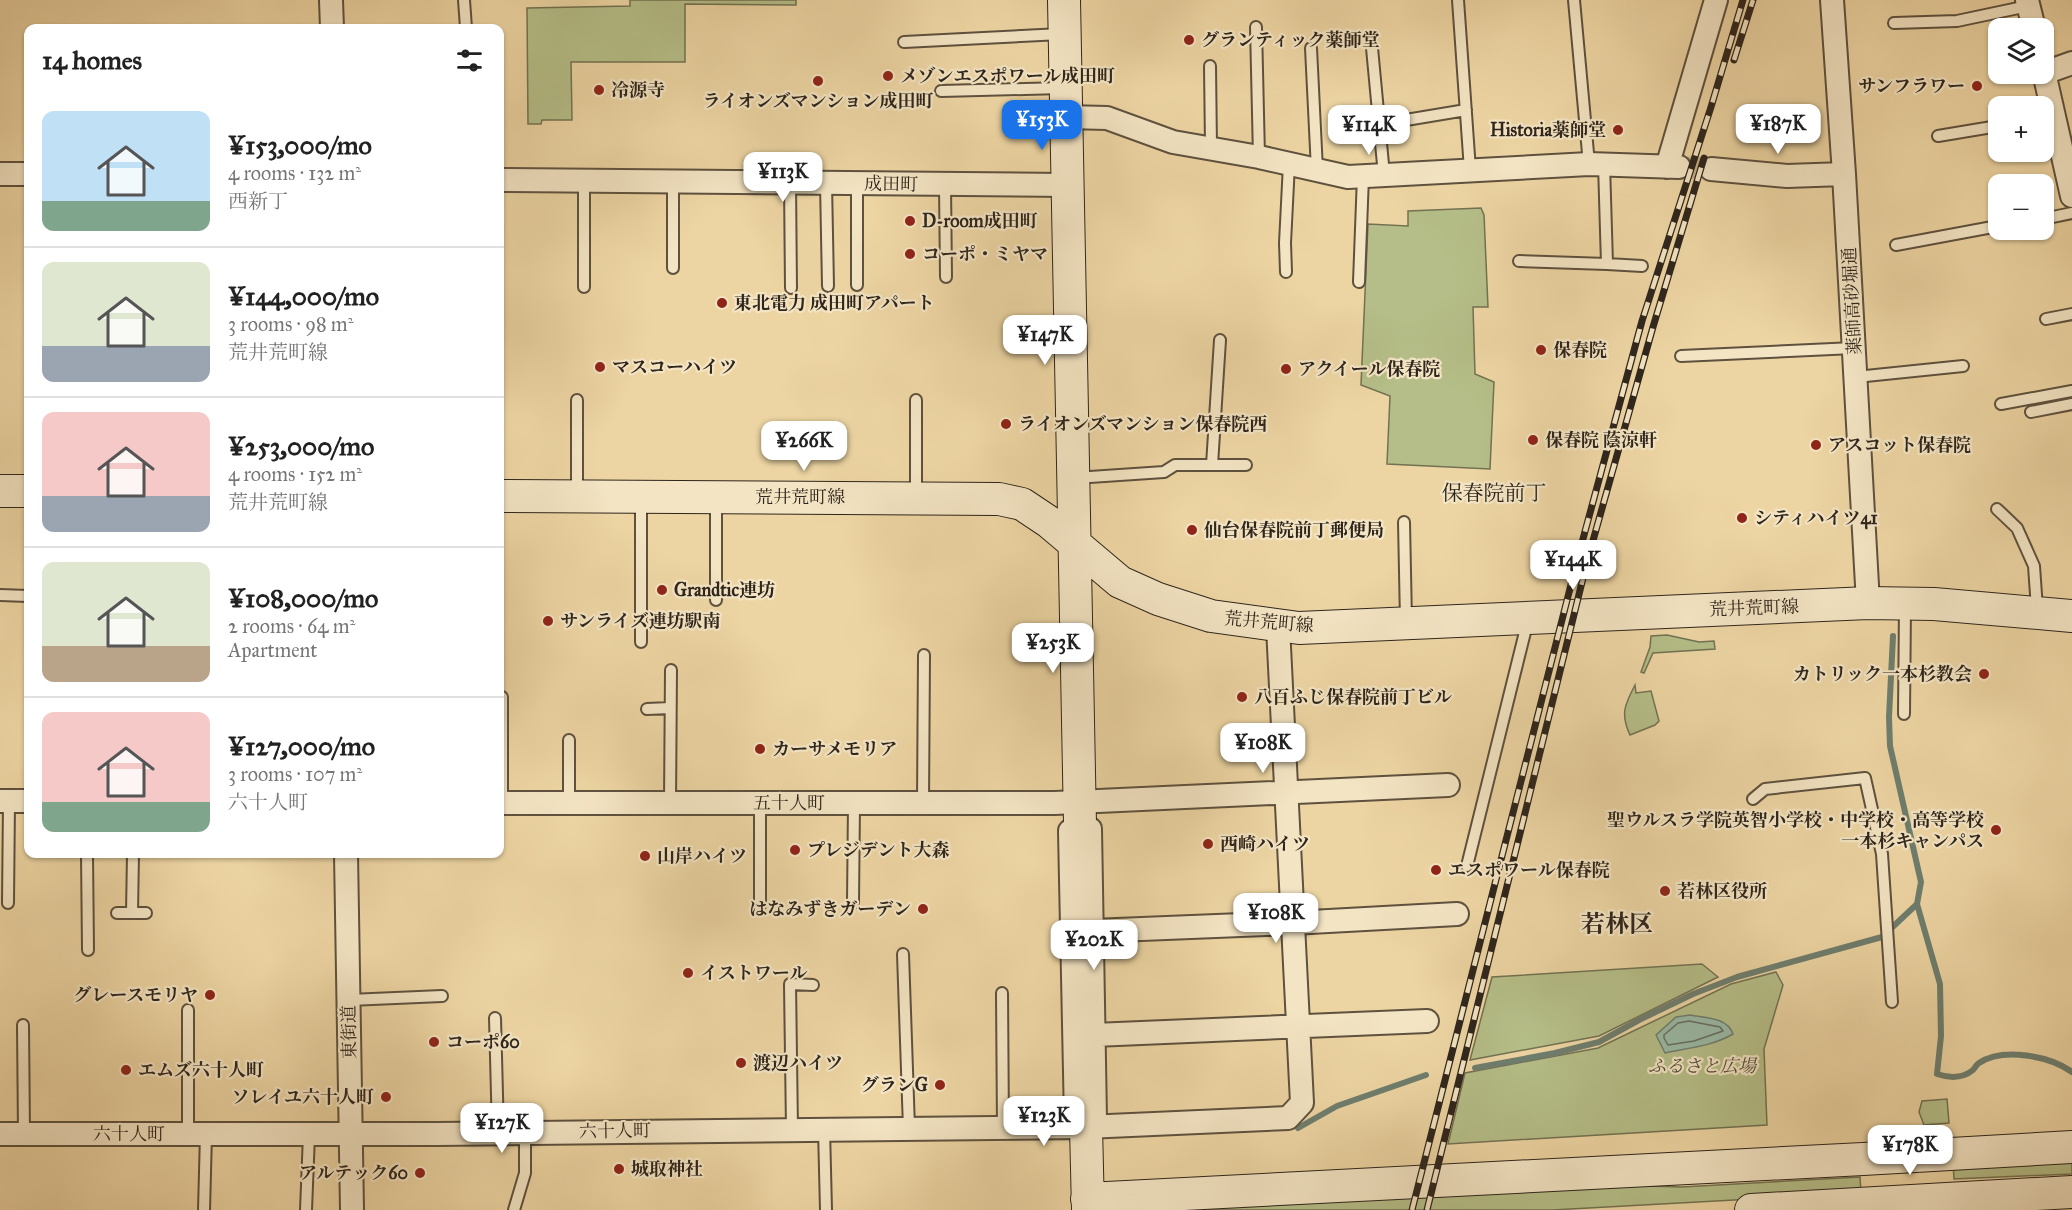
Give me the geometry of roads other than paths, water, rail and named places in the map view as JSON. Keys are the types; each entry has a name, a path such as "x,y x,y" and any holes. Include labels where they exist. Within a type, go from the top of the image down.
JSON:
{"street":[{"path":"331,0 332,24"},
{"path":"1064,0 1079,813 1070,831 1076,1120 1086,1127"},
{"path":"1066,103 1173,142 1211,147 1348,177 1596,164 1673,167 1716,0"},
{"name":"薬師高砂堀通","path":"1832,0 1868,603"},
{"path":"2028,3 2032,18"},
{"path":"2054,68 2072,63"},
{"path":"2054,127 2067,149 2072,195"},
{"path":"1711,169 1787,176 1844,174"},
{"path":"0,174 24,174"},
{"name":"成田町","path":"504,180 1067,185"},
{"path":"0,491 24,491"},
{"name":"荒井荒町線","path":"504,496 999,499 1022,504 1050,522 1120,582 1158,599 1211,616 1278,627 1299,628 1868,603 1905,603 2072,616"},
{"name":"六十人町","path":"0,1134 309,1135 1086,1127 1288,1118 1302,1103 1278,627"},
{"name":"五十人町","path":"504,803 923,803 1079,813 1286,794 1448,785"},
{"path":"1079,813 1090,829 1095,1119 1086,1127 1088,1205 2072,1146"},
{"name":"東街道","path":"346,858 352,1210"},
{"path":"1092,931 1457,914"},
{"path":"1094,1035 1427,1021"},
{"path":"1902,1156 1904,1206"},
{"path":"1751,1210 1904,1206 2072,1192"}],"lane":[{"path":"464,0 466,24"},
{"path":"1458,0 1470,170"},
{"path":"1574,0 1607,264"},
{"path":"1894,23 1957,21 2028,3"},
{"path":"1256,27 1259,157"},
{"path":"904,42 1065,33"},
{"path":"1311,48 1317,170"},
{"path":"1359,282 1373,176 1372,48"},
{"path":"1210,66 1211,147"},
{"path":"941,91 1066,103"},
{"path":"1406,120 1466,110"},
{"path":"1938,136 1988,128"},
{"path":"1286,272 1285,243 1289,164"},
{"path":"584,180 584,286"},
{"path":"673,181 673,268"},
{"path":"790,183 791,288"},
{"path":"826,183 828,286"},
{"path":"856,183 857,285"},
{"path":"945,185 946,277"},
{"path":"2054,217 2072,213"},
{"path":"1896,244 1988,228"},
{"path":"1519,261 1642,266"},
{"path":"2046,319 2072,314"},
{"path":"1212,465 1220,340"},
{"path":"1681,356 1854,348"},
{"path":"1856,377 1963,366"},
{"path":"2001,404 2072,391"},
{"path":"576,400 577,496"},
{"path":"915,498 916,400"},
{"path":"2031,412 2072,404"},
{"path":"1072,478 1164,472 1175,465 1246,465"},
{"path":"641,496 641,642"},
{"path":"716,496 716,600"},
{"path":"1997,509 2017,528 2034,566 2037,613"},
{"path":"1404,522 1406,623"},
{"path":"0,595 24,596"},
{"path":"1904,714 1905,603"},
{"path":"1467,866 1529,617"},
{"path":"923,803 924,655"},
{"path":"670,803 671,670"},
{"path":"647,709 670,708"},
{"path":"569,740 569,803"},
{"path":"1754,799 1765,789 1865,778 1882,854 1892,1002"},
{"path":"9,903 12,801"},
{"path":"760,803 760,905"},
{"path":"853,903 854,803"},
{"path":"87,858 88,950"},
{"path":"132,913 133,858"},
{"path":"117,913 146,912"},
{"path":"903,954 909,1128"},
{"path":"792,1129 790,984 813,985"},
{"path":"1002,993 1004,1127"},
{"path":"349,1000 442,996"},
{"path":"188,1010 204,1210"},
{"path":"495,1018 498,1133"},
{"path":"23,1025 24,1134"},
{"path":"824,1128 826,1210"},
{"path":"514,1210 525,1173 525,1133"},
{"path":"306,1210 309,1135"}],"water":[{"path":"1690,1015 1721,1021 1730,1028 1733,1034 1709,1044 1665,1053 1656,1035 1676,1017"}],"waterway":[{"path":"1893,636 1890,746 1921,882 1917,904 1940,984 1941,1036 1937,1074 1960,1076 1969,1073 1979,1063 2001,1055 2039,1058 2063,1066 2072,1072"},
{"path":"1475,1068 1599,1042 1693,994 1737,977 1882,937 1917,904"},
{"path":"1298,1128 1337,1106 1426,1075"}],"tunnel":[{"path":"1679,167 1711,169"}],"railway":[{"path":"1412,1210 1577,561 1642,321 1743,0"},
{"path":"1734,60 1753,0"},
{"path":"1427,1210 1587,562 1653,327 1704,158"}],"place":[{"name":"グランティック薬師堂","path":"1189,40"},
{"name":"メゾンエスポワール成田町","path":"888,76"},
{"name":"ライオンズマンション成田町","path":"818,81"},
{"name":"サンフラワー","path":"1977,86"},
{"name":"冷源寺","path":"599,90"},
{"name":"Historia薬師堂","path":"1618,130"},
{"name":"D-room成田町","path":"910,221"},
{"name":"コーポ・ミヤマ","path":"910,254"},
{"name":"東北電力 成田町アパート","path":"722,303"},
{"name":"保春院","path":"1541,350"},
{"name":"マスコーハイツ","path":"600,367"},
{"name":"アクイール保春院","path":"1286,369"},
{"name":"ライオンズマンション保春院西","path":"1006,424"},
{"name":"保春院 蔭涼軒","path":"1533,440"},
{"name":"アスコット保春院","path":"1816,445"},
{"name":"シティハイツ41","path":"1742,518"},
{"name":"仙台保春院前丁郵便局","path":"1192,530"},
{"name":"Grandtic連坊","path":"662,590"},
{"name":"サンライズ連坊駅南","path":"548,621"},
{"name":"カトリック一本杉教会","path":"1984,674"},
{"name":"八百ふじ保春院前丁ビル","path":"1242,697"},
{"name":"カーサメモリア","path":"760,749"},
{"name":"聖ウルスラ学院英智小学校・中学校・高等学校 一本杉キャンパス","path":"1996,830"},
{"name":"西崎ハイツ","path":"1208,844"},
{"name":"プレジデント大森","path":"795,850"},
{"name":"山岸ハイツ","path":"645,856"},
{"name":"エスポワール保春院","path":"1436,870"},
{"name":"若林区役所","path":"1665,891"},
{"name":"はなみずきガーデン","path":"923,909"},
{"name":"イストワール","path":"688,973"},
{"name":"グレースモリヤ","path":"210,995"},
{"name":"コーポ60","path":"434,1042"},
{"name":"渡辺ハイツ","path":"741,1063"},
{"name":"エムズ六十人町","path":"126,1070"},
{"name":"グランG","path":"940,1085"},
{"name":"ソレイユ六十人町","path":"386,1097"},
{"name":"城取神社","path":"619,1169"},
{"name":"アルテック60","path":"420,1173"}],"district":[{"name":"保春院前丁","path":"1494,493"},
{"name":"若林区","path":"1617,924"}],"park label":[{"name":"ふるさと広場","path":"1702,1066"}]}
